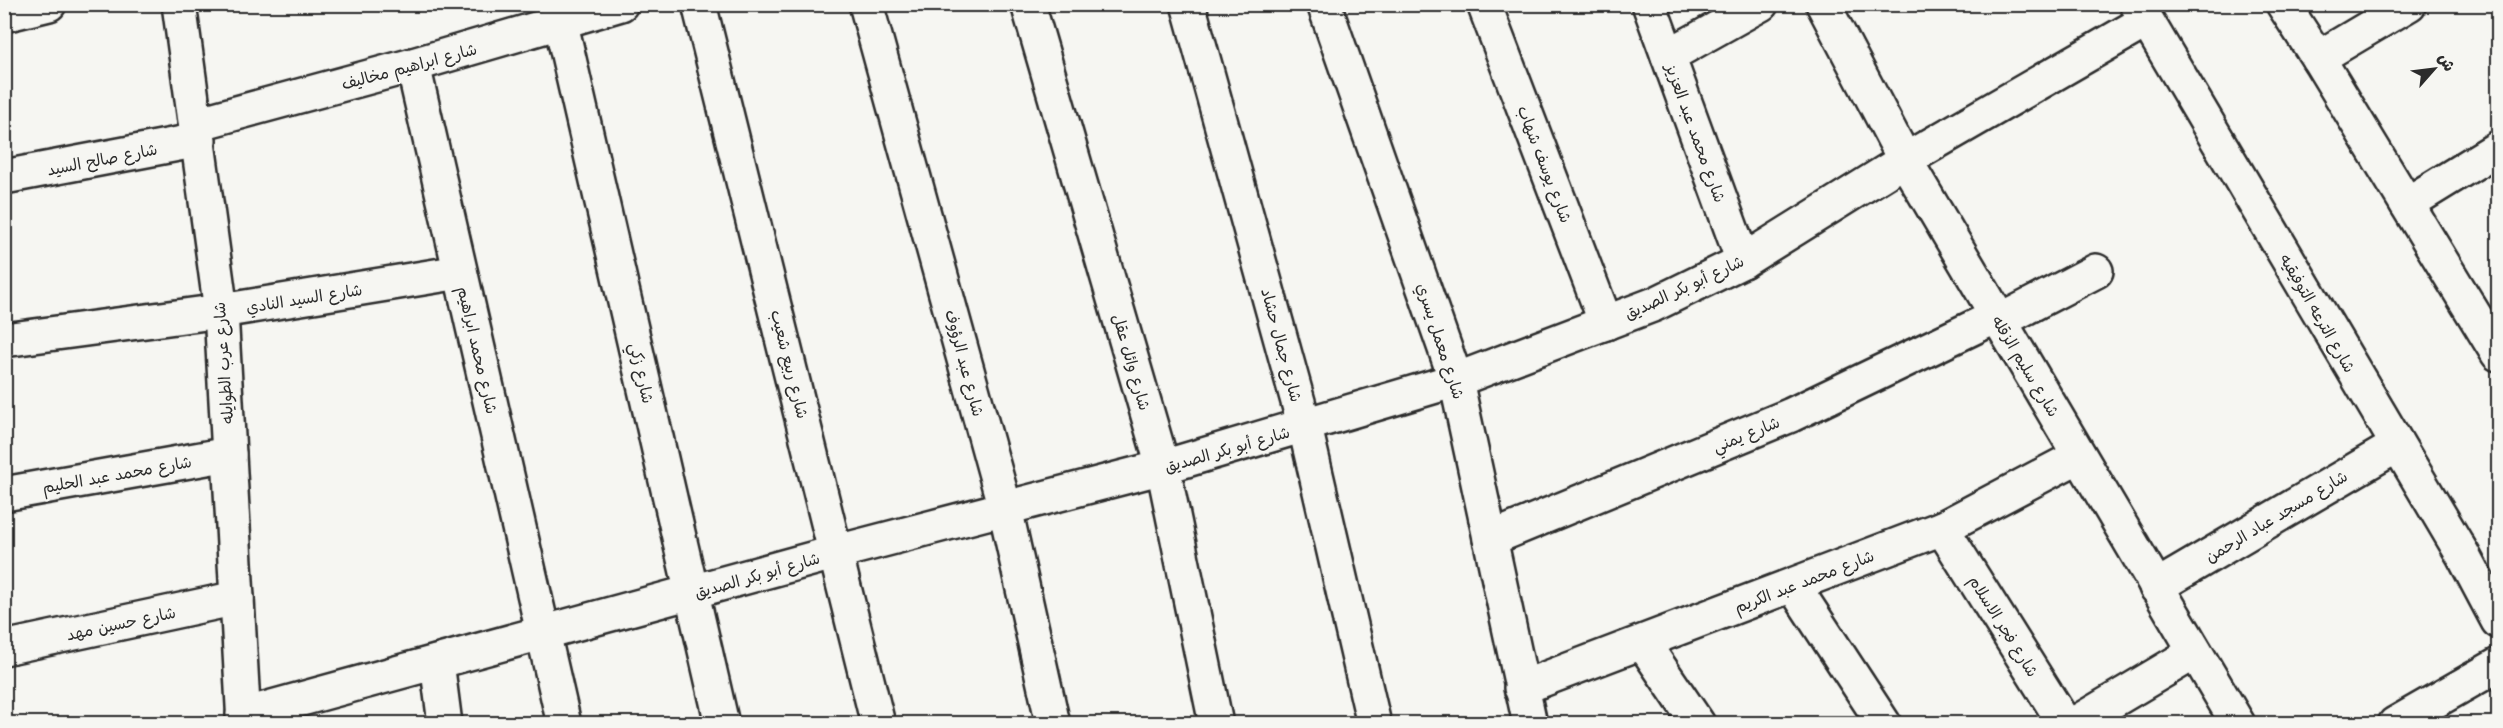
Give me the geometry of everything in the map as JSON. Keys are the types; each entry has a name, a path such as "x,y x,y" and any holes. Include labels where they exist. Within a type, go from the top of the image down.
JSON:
{"street":[{"path":"4,15 49,4"},
{"name":"شارع عرب الطوايله","path":"179,4 221,311 243,719"},
{"name":"شارع ابراهيم مخاليف","path":"197,132 413,65 561,24 621,4"},
{"name":"شارع ربيع شعيب","path":"699,4 878,723"},
{"name":"شارع عبد الرؤوف","path":"866,4 1005,508 1053,723"},
{"name":"شارع وائل عقل","path":"1028,4 1163,467 1216,723"},
{"name":"شارع جمال حشاد","path":"1188,4 1305,427 1374,723"},
{"name":"شارع معمل يسري","path":"1324,4 1456,380 1530,723"},
{"name":"شارع يوسف شهاب","path":"1484,4 1606,323"},
{"name":"شارع محمد عبد العزيز","path":"1649,4 1743,261"},
{"path":"1668,56 1761,4"},
{"name":"شارع سليم الزقله","path":"1823,4 1905,160 2238,723"},
{"path":"2283,4 2498,354"},
{"path":"2318,58 2409,4"},
{"name":"شارع أبو بكر الصديق","path":"243,719 437,662 837,552 1163,467 1305,427 1456,380 1655,304 1743,261 2141,13"},
{"name":"شارع الترعه التوفيقيه","path":"2141,13 2396,446 2463,555 2499,621"},
{"name":"شارع زكي","path":"561,24 722,723"},
{"name":"شارع محمد ابراهيم","path":"413,65 564,723"},
{"name":"شارع صالح السيد","path":"4,177 197,132"},
{"path":"2407,204 2499,148"},
{"name":"شارع يمني","path":"1490,539 1791,415 2096,271"},
{"name":"شارع السيد النادي","path":"4,340 221,311 460,272"},
{"name":"شارع مسجد عباد الرحمن","path":"2156,587 2396,446"},
{"name":"شارع محمد عبد الحليم","path":"4,494 229,454"},
{"name":"شارع محمد عبد الكريم","path":"1521,688 1942,528 2079,456"},
{"name":"شارع فجر الاسلام","path":"1942,528 2065,723"},
{"path":"1792,585 1884,723"},
{"name":"شارع حسين مهد","path":"4,648 237,598"},
{"path":"1643,643 1698,723"},
{"path":"2074,723 2195,652"},
{"path":"437,662 445,723"},
{"path":"2395,723 2499,665"}]}
